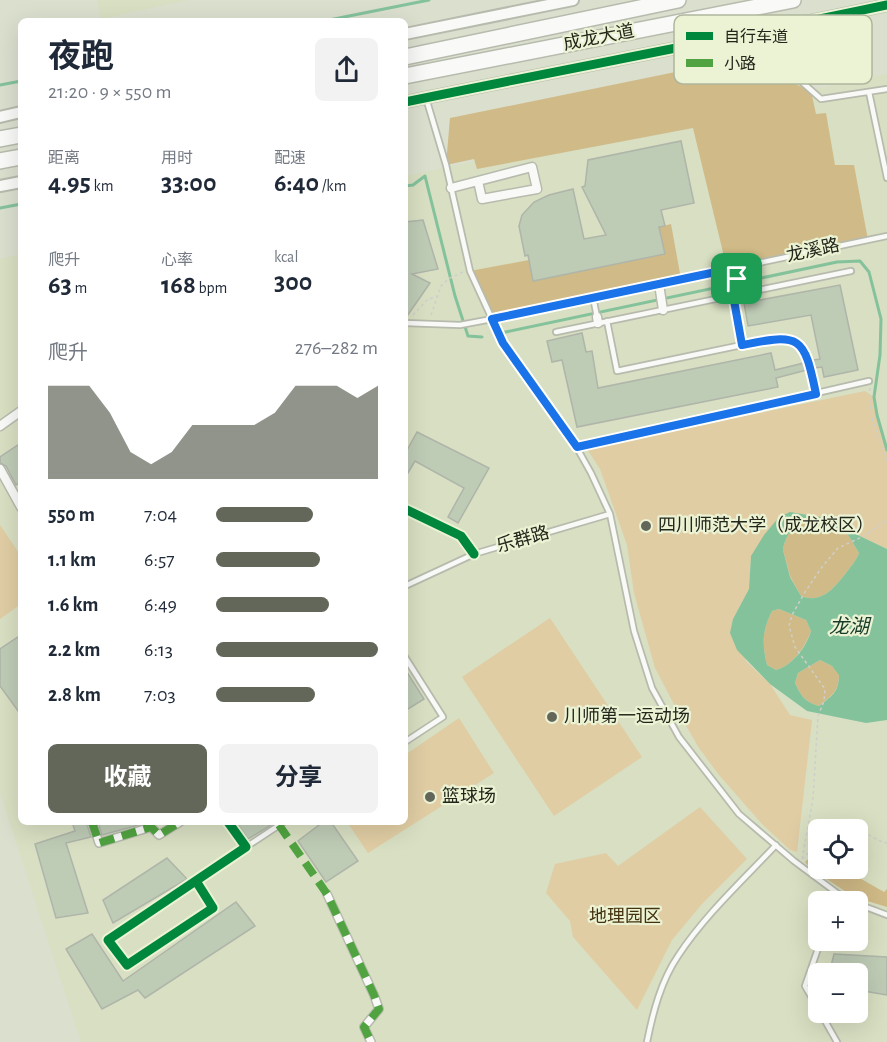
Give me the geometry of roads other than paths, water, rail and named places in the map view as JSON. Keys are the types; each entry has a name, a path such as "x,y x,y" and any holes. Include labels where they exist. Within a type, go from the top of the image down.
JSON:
{"highway":[{"name":"成龙大道","path":"408,56 678,0"},
{"name":"成龙大道","path":"716,15 794,0"},
{"name":"成龙大道","path":"408,74 674,23"},
{"path":"0,139 18,136"},
{"path":"0,161 18,158"}],"street":[{"path":"408,33 573,0"},
{"path":"836,15 887,4"},
{"path":"408,101 674,47"},
{"path":"0,117 18,113"},
{"path":"451,188 478,181 532,167 537,189 482,199 478,181"},
{"path":"0,186 18,183"},
{"path":"735,268 737,289"},
{"path":"659,284 662,303"},
{"path":"0,426 18,413"},
{"path":"0,468 18,501"},
{"path":"408,510 461,536 474,554"},
{"path":"93,825 99,843 151,827 159,835 175,825"},
{"path":"196,881 213,908 127,965 108,940 196,881 246,848 230,825"},
{"path":"327,894 379,1009 364,1028 371,1042"}],"lane":[{"path":"804,84 821,99 887,88"},
{"path":"869,92 887,178"},
{"path":"426,98 451,188 470,271 503,343 577,447 610,514 634,631 652,688 679,737 739,814 834,891"},
{"name":"龙溪路","path":"408,324 469,324 887,236"},
{"path":"556,332 599,318 662,303 851,270"},
{"path":"737,289 742,345"},
{"path":"593,297 617,371 742,345 777,339 790,340 801,345 810,362 816,394"},
{"path":"577,447 869,381"},
{"name":"乐群路","path":"408,585 474,554 610,514"},
{"path":"408,662 443,717 408,740"},
{"path":"246,848 280,825"},
{"path":"647,1042 655,1005 677,957 706,919 776,845"},
{"path":"868,908 887,915"},
{"path":"827,1023 837,1042"}],"water":[{"name":"龙湖","path":"790,512 820,517 887,549 887,720 866,723 807,711 770,684 737,650 730,633 733,619 749,589 751,556 779,517","holes":["807,519 847,533 859,553 837,584 827,593 815,598 801,596 790,577 783,550 791,530 802,520","779,609 806,620 811,631 798,655 788,664 776,670 767,665 764,651 766,625 772,611","820,660 832,666 839,675 838,686 831,696 819,706 804,698 799,692 795,683 798,673"]}],"waterway":[{"path":"339,18 429,0"},
{"path":"0,85 18,82"},
{"path":"408,186 413,185 425,176 455,296 468,336 482,337"},
{"path":"0,208 18,205"},
{"path":"501,333 837,262 860,261 869,272 881,319 880,355 874,397 887,450"}],"place":[{"name":"四川师范大学（成龙校区）","path":"646,526"},
{"name":"川师第一运动场","path":"552,717"},
{"name":"篮球场","path":"430,797"}],"park label":[{"name":"地理园区","path":"625,917"}]}
